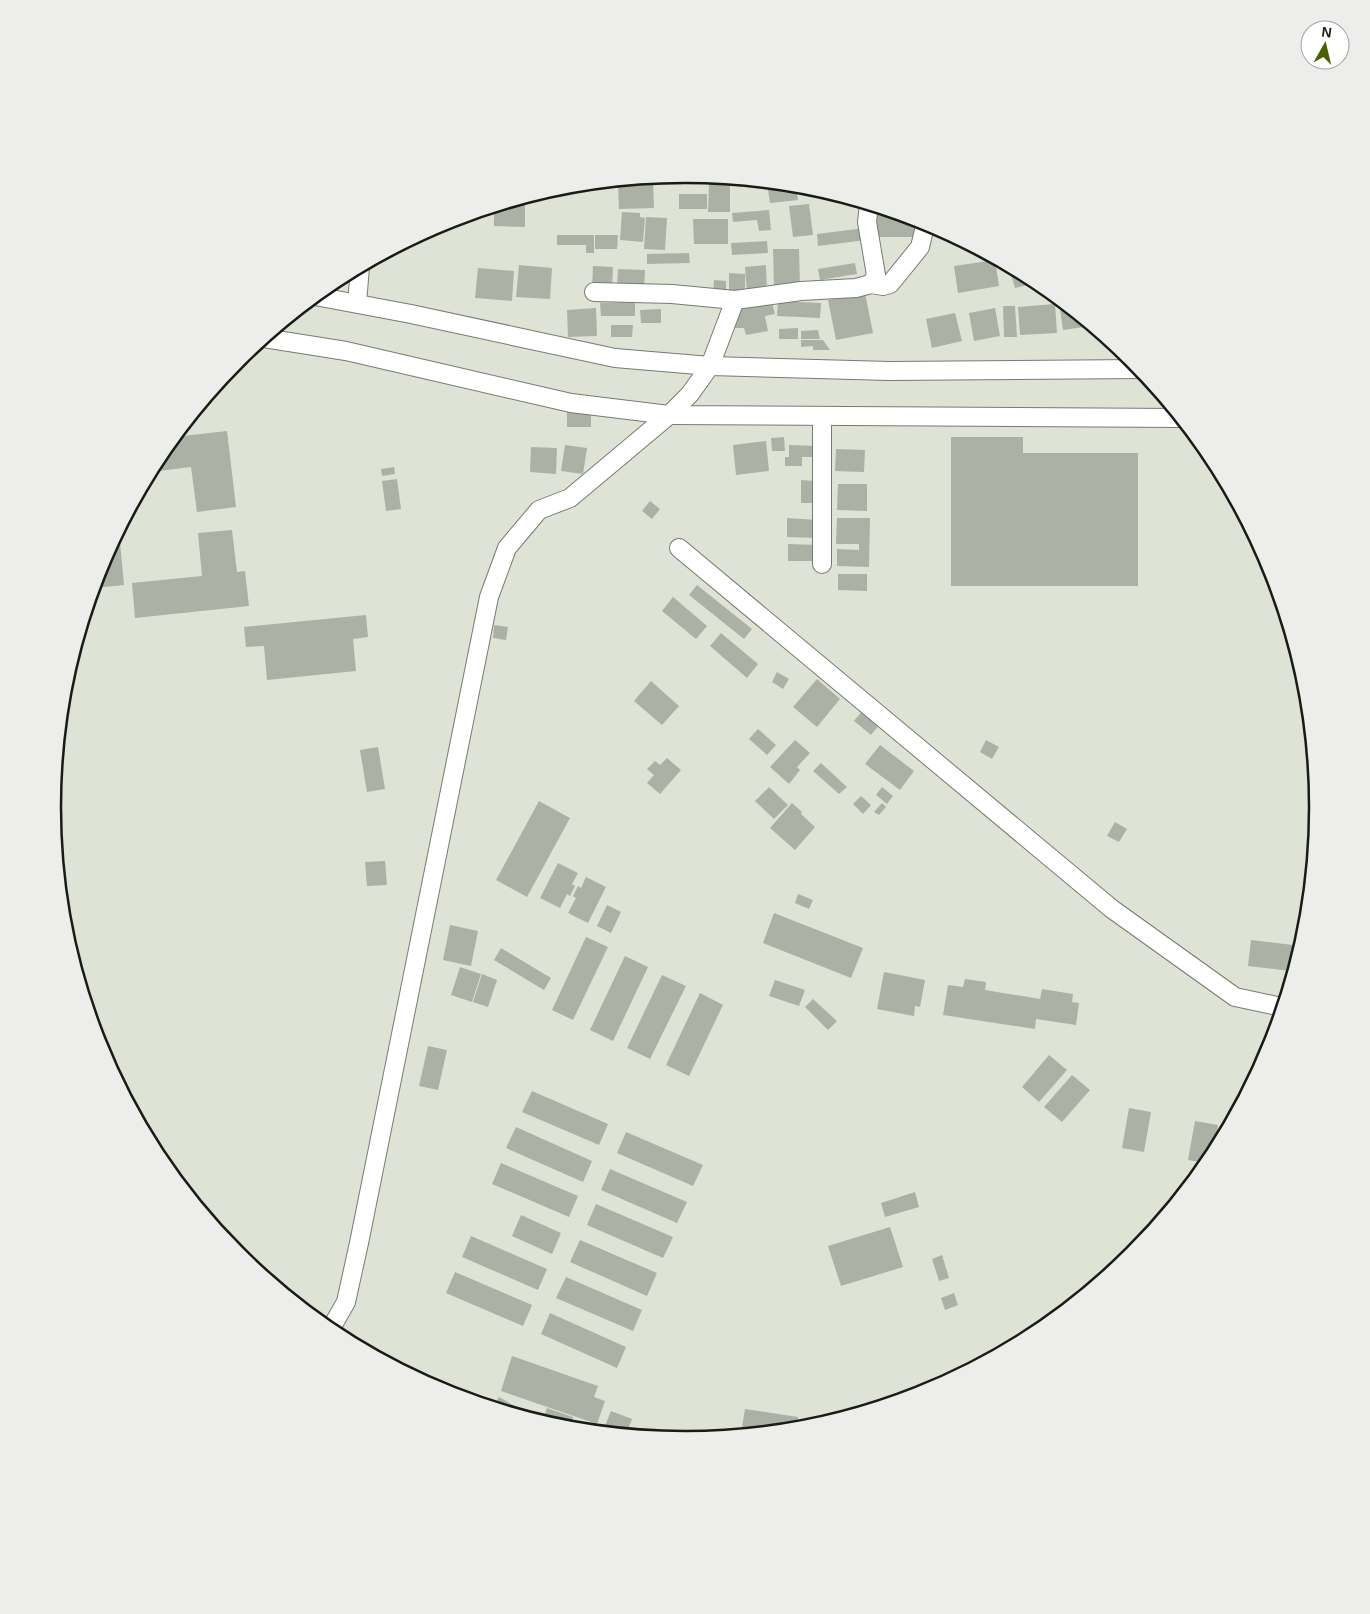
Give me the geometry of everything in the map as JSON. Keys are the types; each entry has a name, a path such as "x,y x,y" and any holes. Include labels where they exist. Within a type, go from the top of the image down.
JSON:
{"street":[{"path":"868,211 867,222 876,275 871,284"},
{"path":"594,292 672,294 735,300 801,291 856,288 871,284 883,286 890,284 920,247 924,231"},
{"path":"357,303 359,275"},
{"path":"325,298 514,335 615,358 710,366 889,371 1129,369"},
{"path":"334,1323 346,1302 360,1243 489,597 507,548 539,510 570,498 669,415 690,394 710,366 735,300"},
{"path":"273,339 346,350 571,403 669,415 1172,418"},
{"path":"822,417 822,564"},
{"path":"679,548 1112,909 1235,997 1276,1006"}],"building":[{"path":"709,184 730,185 730,212 708,212"},
{"path":"653,185 654,208 619,209 618,188"},
{"path":"768,189 797,194 798,200 770,203"},
{"path":"679,194 707,194 707,209 679,209"},
{"path":"809,204 813,235 793,237 789,206"},
{"path":"525,205 525,227 494,226 494,213"},
{"path":"769,210 771,230 759,231 757,220 733,222 732,213"},
{"path":"622,212 640,213 640,217 645,218 643,242 620,240"},
{"path":"876,213 917,228 916,237 875,237"},
{"path":"646,217 667,218 665,250 644,249"},
{"path":"693,219 728,219 728,244 694,244"},
{"path":"865,228 866,240 818,246 817,234"},
{"path":"557,235 594,235 594,253 586,253 586,245 557,245"},
{"path":"595,235 618,235 617,249 595,249"},
{"path":"767,241 768,253 732,255 731,243"},
{"path":"773,249 799,249 800,287 774,288"},
{"path":"689,253 690,263 647,264 647,254"},
{"path":"986,261 996,266 999,286 958,293 954,266"},
{"path":"855,263 857,274 820,280 818,269"},
{"path":"519,265 552,268 550,299 516,297"},
{"path":"766,265 767,293 747,294 745,267"},
{"path":"593,266 613,267 612,291 592,290"},
{"path":"478,268 514,271 512,301 475,298"},
{"path":"618,269 645,270 644,290 617,289"},
{"path":"729,273 745,274 745,297 729,297"},
{"path":"1011,276 1027,285 1015,288"},
{"path":"714,280 726,281 726,296 713,295"},
{"path":"865,293 873,333 836,340 828,300"},
{"path":"778,301 821,303 820,318 777,316"},
{"path":"635,302 635,316 601,316 600,303"},
{"path":"772,303 775,314 765,316 768,331 746,335 744,328 732,328 740,308"},
{"path":"1054,304 1057,333 1020,335 1018,307"},
{"path":"1003,306 1015,306 1017,337 1004,337"},
{"path":"596,308 597,336 568,337 567,310"},
{"path":"995,308 1000,336 974,341 969,313"},
{"path":"1060,308 1083,327 1063,330"},
{"path":"661,309 661,323 641,323 640,310"},
{"path":"955,313 962,341 932,348 926,319"},
{"path":"611,325 633,325 632,337 611,337"},
{"path":"798,328 798,339 779,339 779,329"},
{"path":"818,330 820,339 801,339 801,331"},
{"path":"801,340 823,340 830,350 813,350 813,346 801,347"},
{"path":"567,409 591,409 591,427 567,427"},
{"path":"227,431 236,507 197,512 191,467 159,471 184,436"},
{"path":"784,437 785,451 772,451 771,438"},
{"path":"951,437 1023,437 1023,453 1138,453 1138,586 951,586"},
{"path":"766,441 769,471 736,475 733,445"},
{"path":"565,445 587,448 583,474 561,471"},
{"path":"789,445 816,446 816,457 802,457 802,466 785,466 785,457 789,457"},
{"path":"531,447 557,448 556,474 530,472"},
{"path":"836,449 865,450 864,472 835,471"},
{"path":"394,467 395,474 382,476 381,469"},
{"path":"397,479 401,509 386,511 382,481"},
{"path":"801,480 816,481 815,503 801,503"},
{"path":"838,484 867,484 867,511 837,510"},
{"path":"650,501 660,509 652,519 642,511"},
{"path":"787,518 817,520 818,538 787,537"},
{"path":"837,518 870,518 869,567 837,566 837,549 859,550 859,544 836,544"},
{"path":"232,530 237,572 245,571 249,606 135,618 132,583 202,576 198,533"},
{"path":"120,544 124,585 102,587"},
{"path":"788,544 819,545 818,561 788,561"},
{"path":"838,574 867,574 867,591 838,590"},
{"path":"697,585 752,629 744,639 689,595"},
{"path":"673,597 707,626 696,639 662,611"},
{"path":"366,615 368,637 353,639 356,671 267,680 264,646 246,647 244,627"},
{"path":"494,625 508,627 506,640 493,638"},
{"path":"721,633 758,664 747,678 710,646"},
{"path":"777,672 789,679 783,689 772,682"},
{"path":"817,679 840,699 817,727 793,707"},
{"path":"651,681 679,706 662,725 634,701"},
{"path":"863,710 880,724 871,735 854,721"},
{"path":"758,729 776,745 767,755 749,739"},
{"path":"795,740 810,753 797,767 800,770 789,784 770,767"},
{"path":"986,740 999,747 992,759 980,752"},
{"path":"880,745 914,771 900,790 865,764"},
{"path":"378,747 385,789 367,792 360,750"},
{"path":"667,758 681,770 660,794 647,783 654,775 647,769 655,761 660,765"},
{"path":"821,763 847,787 839,794 813,771"},
{"path":"769,787 788,805 774,819 755,801"},
{"path":"882,787 893,796 887,804 876,795"},
{"path":"861,796 871,805 863,814 853,804"},
{"path":"539,801 570,818 527,897 496,880"},
{"path":"792,803 815,827 795,850 770,828"},
{"path":"882,803 886,807 879,815 874,812"},
{"path":"1115,822 1127,829 1119,842 1107,836"},
{"path":"385,861 387,885 367,886 365,862"},
{"path":"558,863 578,873 572,884 575,886 570,896 567,894 560,908 540,898"},
{"path":"586,877 606,887 588,923 568,913 576,898 573,896 578,886 581,888"},
{"path":"798,894 813,900 809,909 795,903"},
{"path":"607,905 621,912 611,933 597,926"},
{"path":"774,913 863,948 851,978 763,943"},
{"path":"450,925 478,931 471,966 443,960"},
{"path":"586,937 608,947 573,1020 552,1010"},
{"path":"1251,940 1293,945 1286,971 1248,966"},
{"path":"501,948 551,978 544,990 494,960"},
{"path":"625,956 648,967 613,1041 590,1030"},
{"path":"460,967 481,974 472,1002 451,995"},
{"path":"884,972 925,980 920,1007 915,1006 914,1016 877,1009"},
{"path":"482,974 497,980 488,1007 473,1002"},
{"path":"662,975 686,986 650,1059 627,1048"},
{"path":"965,979 986,982 985,990 1040,999 1042,989 1073,994 1072,1002 1079,1003 1076,1025 1036,1019 1035,1029 943,1015 948,985 963,987"},
{"path":"775,980 805,990 799,1006 769,996"},
{"path":"700,993 723,1005 689,1076 666,1065"},
{"path":"813,999 837,1021 828,1030 805,1007"},
{"path":"428,1046 447,1050 438,1090 419,1086"},
{"path":"1049,1055 1067,1070 1039,1102 1022,1087"},
{"path":"1072,1075 1090,1090 1062,1122 1044,1107"},
{"path":"532,1091 608,1124 599,1145 522,1112"},
{"path":"1129,1108 1151,1112 1144,1152 1122,1148"},
{"path":"1195,1121 1218,1125 1217,1133 1198,1162 1188,1160"},
{"path":"516,1127 592,1161 583,1182 506,1148"},
{"path":"626,1132 703,1165 693,1186 617,1153"},
{"path":"501,1163 578,1196 569,1217 492,1184"},
{"path":"610,1169 687,1202 677,1223 601,1190"},
{"path":"915,1192 919,1207 885,1217 881,1203"},
{"path":"596,1204 673,1237 663,1258 587,1225"},
{"path":"521,1215 561,1233 552,1254 512,1236"},
{"path":"890,1227 903,1267 841,1286 828,1246"},
{"path":"471,1236 547,1269 538,1290 462,1257"},
{"path":"580,1240 657,1273 647,1296 570,1262"},
{"path":"942,1255 949,1278 939,1281 932,1259"},
{"path":"455,1272 532,1305 523,1326 446,1293"},
{"path":"566,1277 642,1310 633,1331 556,1298"},
{"path":"954,1293 958,1305 945,1310 941,1298"},
{"path":"550,1313 626,1347 617,1368 541,1334"},
{"path":"512,1356 598,1386 594,1397 605,1401 597,1424 501,1391"},
{"path":"499,1397 516,1407 496,1401"},
{"path":"547,1408 573,1417 572,1420 545,1414"},
{"path":"745,1409 798,1417 797,1420 742,1427"},
{"path":"611,1411 632,1419 629,1427 605,1425"}]}
